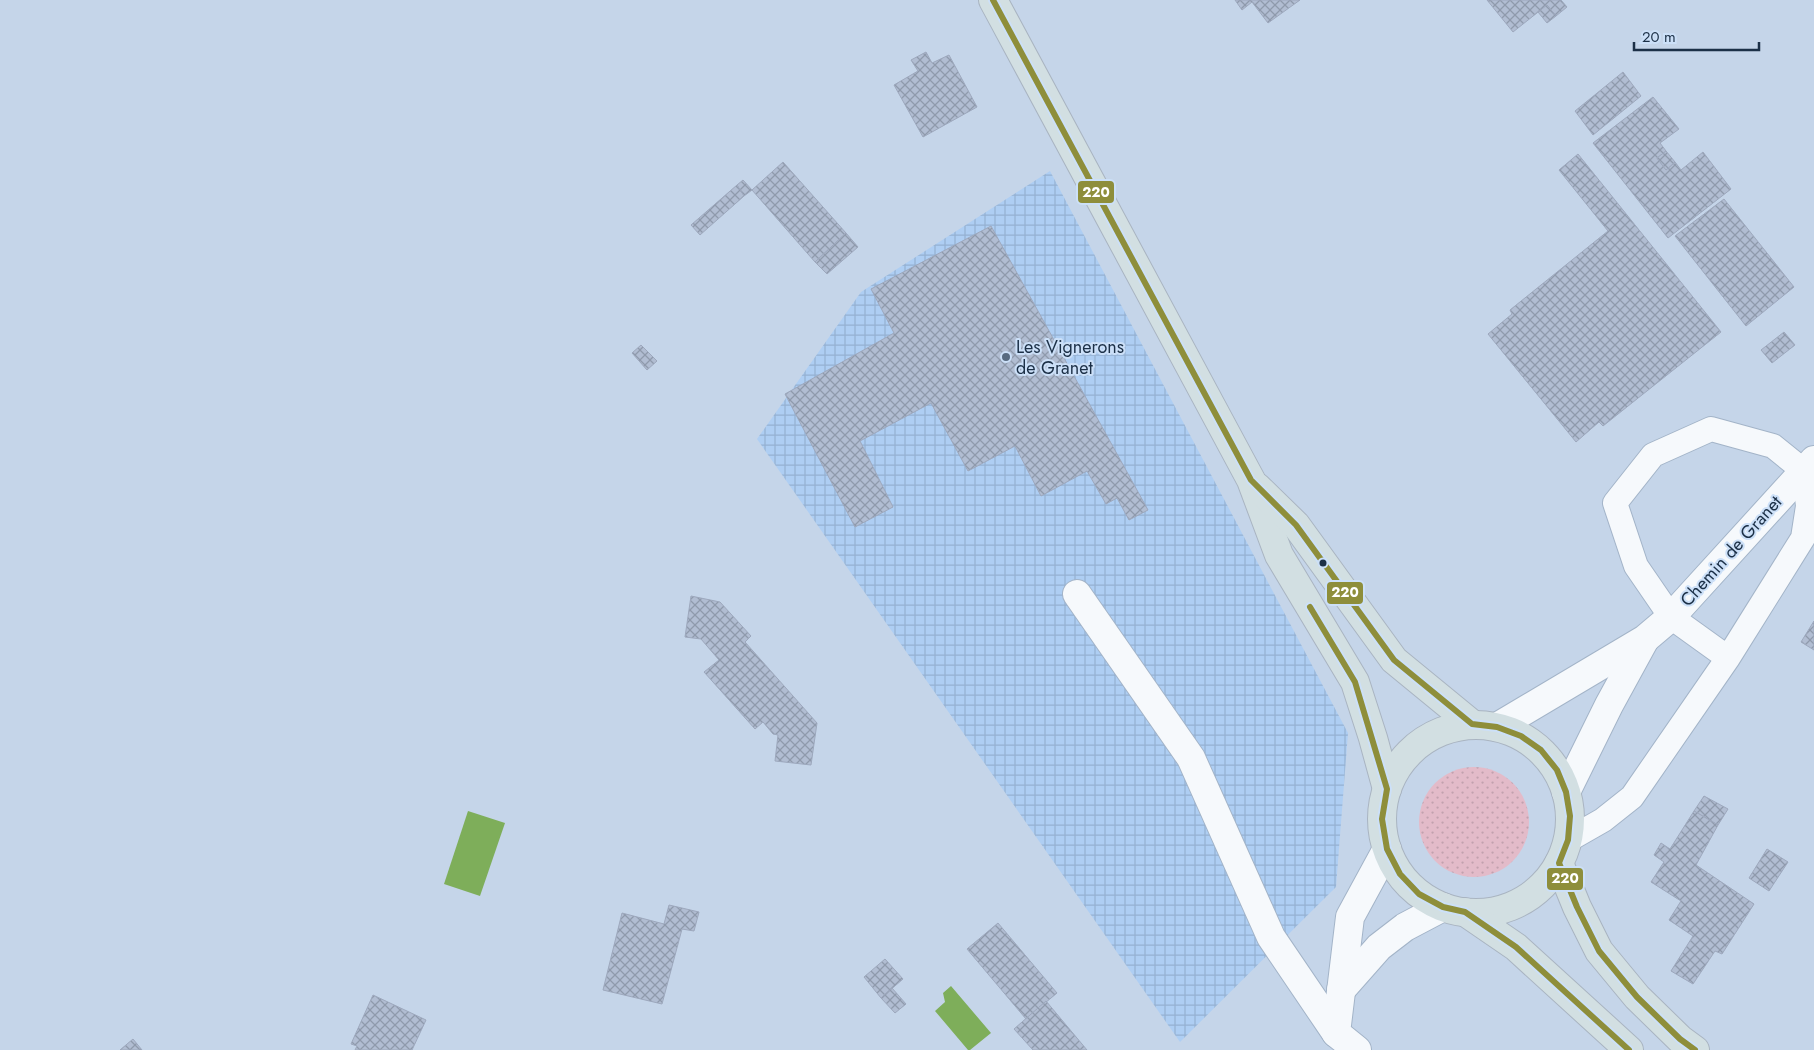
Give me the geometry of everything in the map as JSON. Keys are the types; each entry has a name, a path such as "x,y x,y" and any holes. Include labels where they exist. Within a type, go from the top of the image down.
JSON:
{"main road":[{"path":"994,0 1251,480 1279,555 1355,682 1373,738 1386,789"},
{"path":"1251,480 1296,525 1394,660 1485,726 1521,736 1541,750 1557,770 1566,792 1570,816 1564,851 1547,882 1529,897 1509,907 1488,912 1454,910"},
{"path":"1485,726 1444,730 1419,743 1400,764 1386,789 1382,819 1387,849 1400,874 1419,894 1454,910 1516,947 1629,1050"},
{"path":"1564,851 1577,907 1599,951 1638,997 1680,1039 1695,1050"}],"street":[{"name":"Chemin de Granet","path":"1485,726 1645,639 1671,617 1809,466"},
{"path":"1077,594 1191,758 1271,937 1346,1041"},
{"name":"Chemin de Granet","path":"1566,792 1645,639"},
{"path":"1346,1041 1341,990 1350,917 1387,849"},
{"path":"1341,990 1379,947 1405,927 1454,910"}],"lane":[{"path":"1564,851 1632,798 1728,658 1803,538 1808,506 1809,466 1773,446 1711,429 1653,455 1615,503 1636,566 1671,617 1728,658"}],"shaded area":[{"path":"1050,171 1348,733 1336,887 1180,1042 757,439 861,292"},
{"path":"1474,767 1495,771 1513,783 1525,801 1529,822 1525,843 1513,861 1495,873 1474,877 1453,873 1435,861 1423,843 1419,822 1423,801 1435,783 1453,771"},
{"path":"468,811 505,823 480,896 444,884"},
{"path":"951,986 991,1033 970,1050 935,1011 945,1002 943,993"}],"building":[{"path":"1235,0 1300,0 1268,23 1252,2 1242,10"},
{"path":"1487,0 1561,0 1567,7 1556,16 1547,5 1513,32"},
{"path":"1547,5 1556,16 1547,23 1538,12"},
{"path":"926,52 932,63 949,55 977,107 923,137 894,85 918,71 911,60"},
{"path":"1623,72 1641,96 1593,135 1575,111"},
{"path":"1653,97 1679,129 1660,143 1666,151 1657,158 1666,170 1675,162 1681,170 1703,152 1731,189 1668,238 1593,143"},
{"path":"1666,151 1675,162 1666,170 1657,158"},
{"path":"1578,154 1721,332 1603,426 1599,422 1576,442 1488,334 1512,314 1510,310 1608,231 1559,170"},
{"path":"783,162 846,233 815,262 752,190"},
{"path":"743,180 752,190 744,196 737,185"},
{"path":"737,185 744,196 700,235 691,225"},
{"path":"1724,199 1794,287 1746,326 1675,236"},
{"path":"991,226 1148,510 1129,520 1117,498 1106,504 1087,471 1041,496 1015,446 968,471 931,403 860,441 893,507 855,527 785,394 894,333 871,289"},
{"path":"846,233 858,247 827,274 815,262"},
{"path":"1784,332 1795,345 1772,363 1761,350"},
{"path":"641,345 657,361 647,370 632,353"},
{"path":"691,596 720,602 751,636 745,642 817,723 811,765 775,761 778,735 773,734 763,722 755,729 704,672 719,660 701,639 685,637"},
{"path":"1814,621 1814,650 1801,642"},
{"path":"1704,796 1728,809 1718,825 1694,811"},
{"path":"1694,811 1718,825 1696,865 1754,904 1722,954 1715,951 1693,984 1671,971 1693,936 1669,920 1681,901 1651,882 1664,862 1654,855 1661,843 1670,849"},
{"path":"1767,849 1788,862 1769,891 1749,878"},
{"path":"669,905 699,912 694,931 682,929 662,1004 603,990 622,913 664,924"},
{"path":"998,923 1057,993 1026,1019 967,949"},
{"path":"885,959 903,979 881,998 864,977"},
{"path":"892,988 906,1004 895,1013 881,998"},
{"path":"373,995 426,1020 412,1050 355,1050 357,1046 351,1044"},
{"path":"1046,1001 1087,1050 1033,1050 1014,1029"},
{"path":"133,1039 142,1050 120,1050"}],"transit line":[{"name":"220","path":"993,0 1251,480 1296,525 1394,660 1472,724 1497,727 1521,736 1541,750 1557,770 1566,792 1570,816 1568,840 1559,863 1577,907 1599,951 1637,997 1680,1039 1695,1050"},
{"name":"220","path":"1310,607 1355,682 1387,789 1382,819 1387,849 1400,874 1419,894 1443,907 1465,912 1516,947 1629,1050"}],"place":[{"name":"Les Vignerons de Granet","path":"1006,357"}]}
